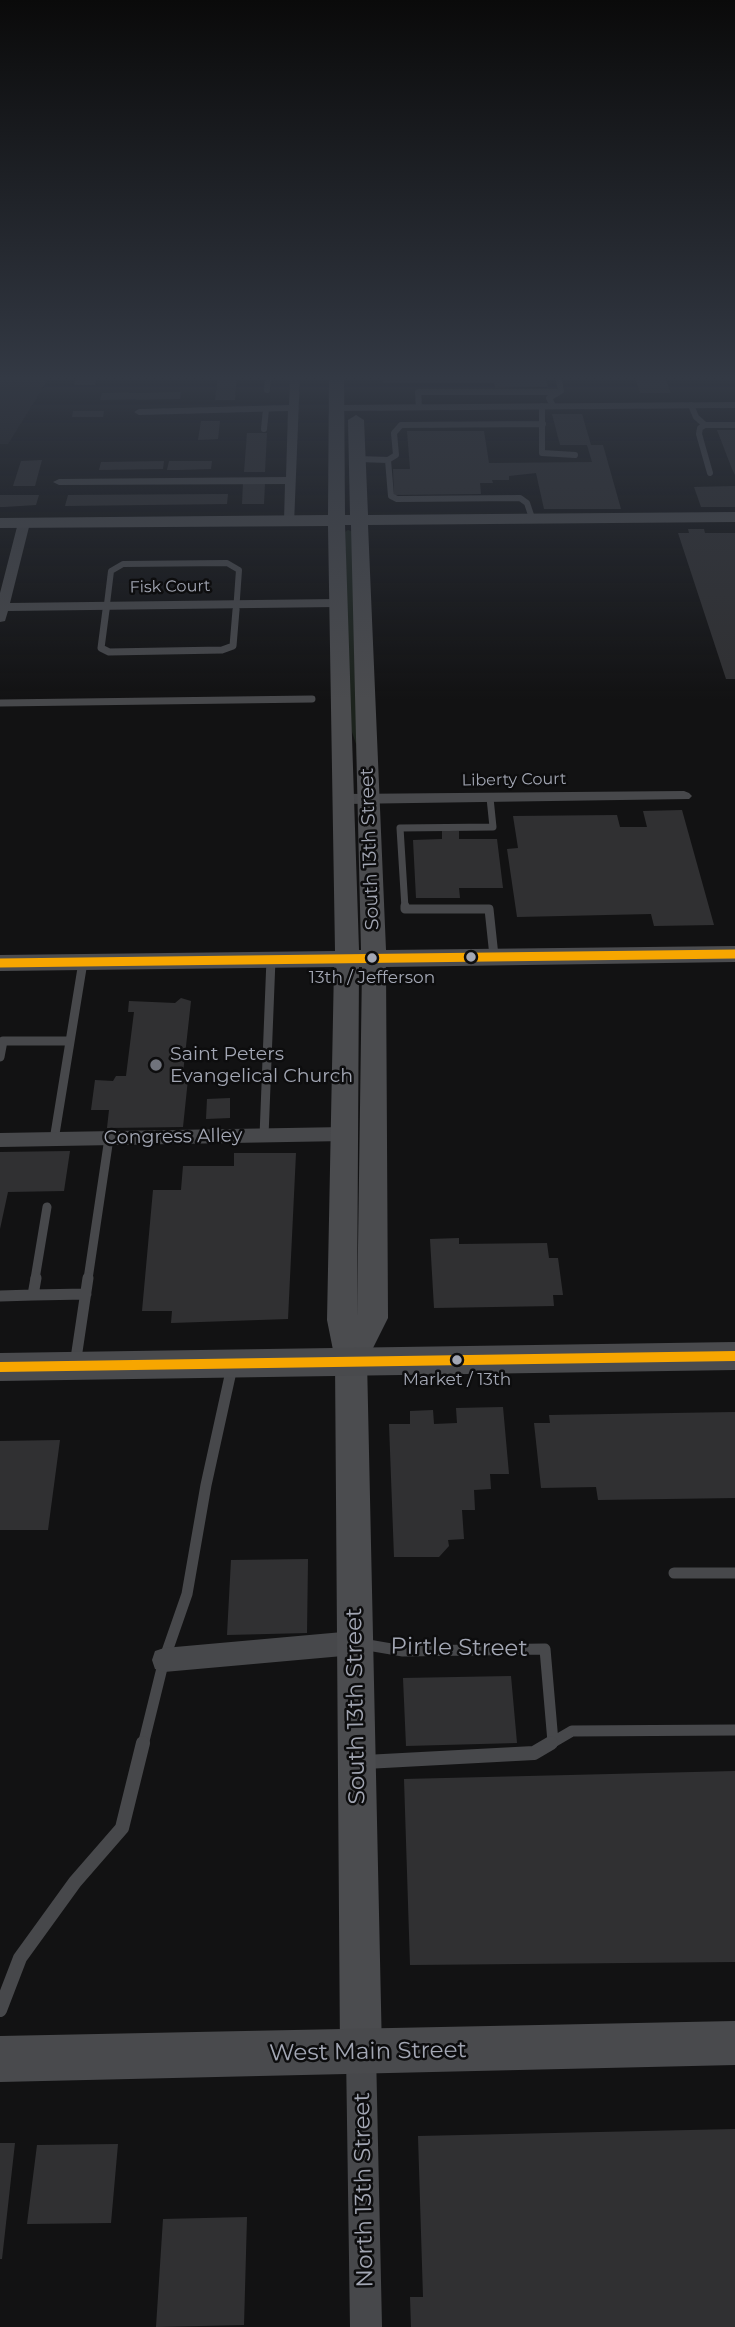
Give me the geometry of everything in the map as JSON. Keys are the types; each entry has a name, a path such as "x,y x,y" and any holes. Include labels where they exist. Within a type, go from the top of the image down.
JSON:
{"main road":[{"path":"0,1367 735,1356"},
{"name":"West Main Street","path":"0,2059 735,2043"}],"street":[{"path":"290,520 291,484"},
{"name":"South 13th Street","path":"337,484 337,603 356,799"},
{"name":"South 13th Street","path":"351,1360 373,1318 356,799 359,484"},
{"path":"0,523 735,516"},
{"path":"1,611 24,523"},
{"name":"Fisk Court","path":"1,611 106,605 337,603"},
{"name":"Liberty Court","path":"356,799 684,796"},
{"path":"0,963 735,954"},
{"name":"South 13th Street","path":"360,958 345,1134 342,1320 351,1360 361,2052"},
{"name":"Congress Alley","path":"0,1140 345,1134"},
{"name":"Pirtle Street","path":"164,1660 354,1643"},
{"name":"North 13th Street","path":"361,2052 366,2327"}],"lane":[{"path":"390,484 391,496 397,499 520,498 527,503 532,518"},
{"path":"227,563 239,569 236,604 233,646 222,650 109,652 101,648 111,571 123,564 227,563"},
{"path":"0,703 312,699"},
{"path":"490,797 493,827 400,828 405,909 489,909 494,956"},
{"path":"264,1136 271,959"},
{"path":"54,1139 83,962"},
{"path":"0,1057 3,1041 70,1041"},
{"path":"75,1365 109,1138"},
{"path":"33,1295 47,1207"},
{"path":"0,1296 86,1294"},
{"path":"0,2010 20,1958 75,1882 122,1828 164,1660 187,1594 206,1485 224,1413 233,1362"},
{"path":"674,1573 735,1573"},
{"name":"Pirtle Street","path":"354,1643 403,1651 545,1649 553,1742"},
{"path":"357,1762 534,1754 572,1731 735,1730"}],"shaded area":[{"path":"345,532 353,532 358,783 356,744 348,720"}],"building":[{"path":"14,484 36,484 35,486 13,486"},
{"path":"243,484 265,484 264,504 242,504"},
{"path":"394,484 480,484 481,494 394,495"},
{"path":"538,484 614,484 621,509 544,509"},
{"path":"735,486 735,507 701,507 694,487"},
{"path":"228,494 227,504 65,506 68,495"},
{"path":"0,495 39,495 36,505 0,507"},
{"path":"688,529 704,529 705,533 735,533 735,679 726,679 678,533 689,533"},
{"path":"682,810 714,925 654,926 651,914 517,917 507,849 518,848 513,816 617,815 620,827 647,827 643,811"},
{"path":"442,831 459,831 459,839 497,839 503,888 459,888 460,898 416,898 413,840 442,839"},
{"name":"Saint Peters Evangelical Church","path":"181,998 191,1001 183,1073 194,1073 193,1079 188,1079 183,1127 107,1128 109,1110 91,1110 95,1080 113,1081 116,1076 126,1076 134,1012 128,1012 129,1001 175,1003"},
{"path":"230,1098 230,1118 206,1119 207,1099"},
{"path":"70,1151 64,1191 8,1192 0,1229 0,1152"},
{"path":"234,1153 296,1153 288,1319 171,1323 172,1311 142,1311 153,1190 181,1190 183,1166 234,1166"},
{"path":"459,1238 459,1244 547,1243 549,1258 558,1258 563,1295 553,1295 554,1306 434,1308 430,1239"},
{"path":"503,1407 509,1474 490,1474 491,1489 474,1490 475,1510 462,1510 464,1539 448,1540 449,1546 439,1557 394,1557 389,1424 410,1424 410,1411 433,1410 434,1424 457,1423 456,1408"},
{"path":"735,1412 735,1498 598,1500 596,1487 541,1488 534,1423 550,1423 549,1415"},
{"path":"60,1440 48,1530 0,1530 0,1441"},
{"path":"308,1559 307,1633 227,1635 231,1560"},
{"path":"511,1676 517,1743 406,1746 403,1678"},
{"path":"735,1771 735,1962 410,1965 404,1779"},
{"path":"735,2129 735,2327 411,2327 410,2297 423,2297 418,2136"},
{"path":"0,2143 15,2143 2,2259 0,2259"},
{"path":"118,2144 111,2223 27,2224 37,2145"},
{"path":"247,2217 244,2325 156,2327 163,2219"}],"transit line":[{"path":"0,963 735,954"},
{"path":"0,1367 735,1356"}],"place":[{"name":"13th / Jefferson","path":"372,958"},
{"name":"Saint Peters Evangelical Church","path":"156,1065"},
{"name":"Market / 13th","path":"457,1360"}]}
